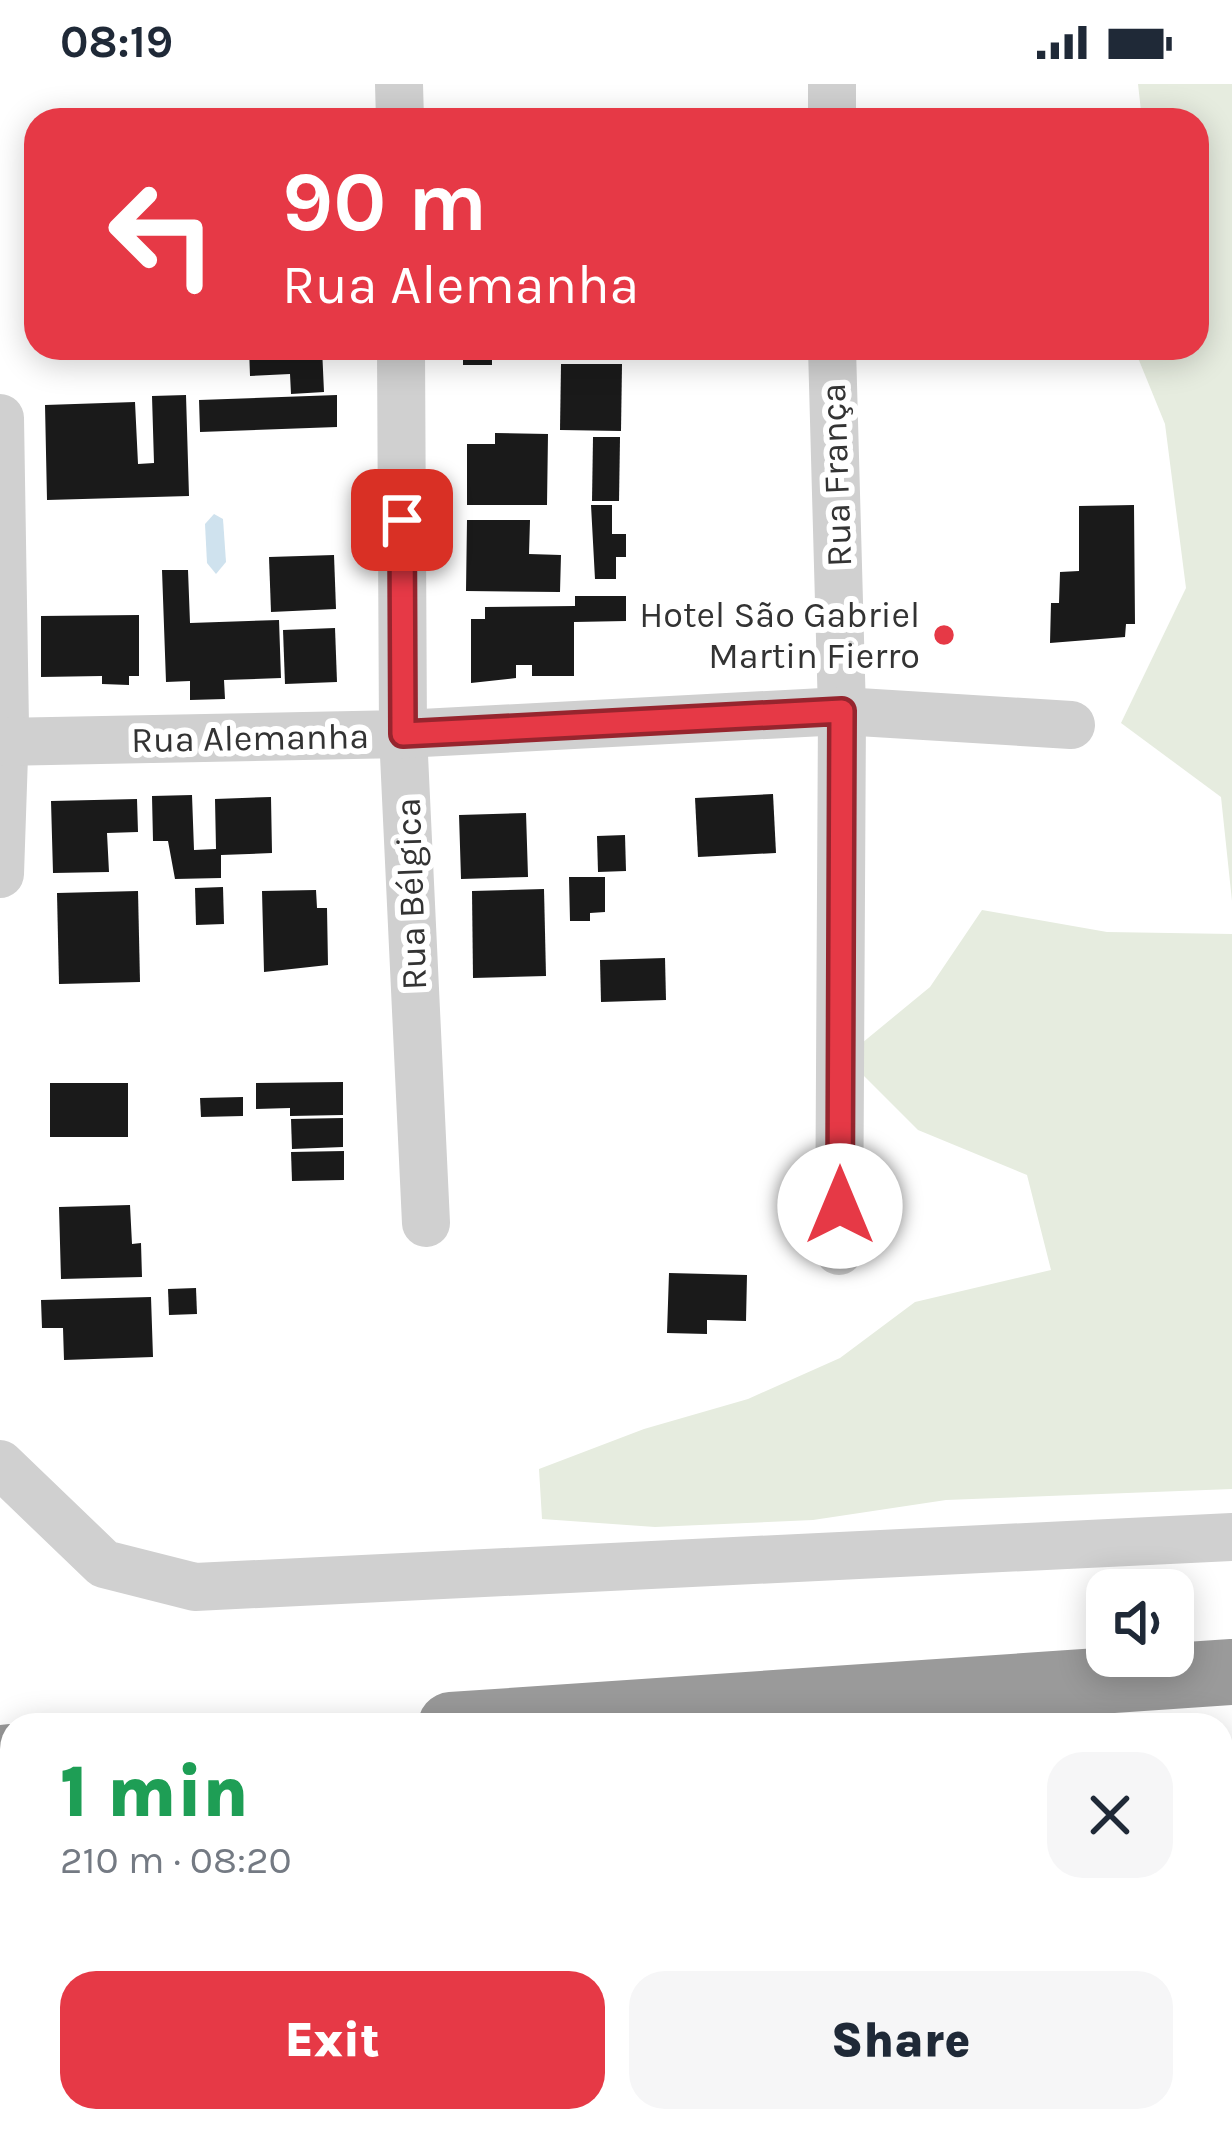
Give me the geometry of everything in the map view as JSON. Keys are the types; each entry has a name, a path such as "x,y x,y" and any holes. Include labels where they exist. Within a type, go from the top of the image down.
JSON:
{"highway":[{"path":"628,1713 1232,1672"}],"street":[{"name":"Rua Bélgica","path":"401,360 403,734 426,1223"},
{"name":"Rua França","path":"832,360 842,711 839,1251"},
{"path":"0,418 0,874"},
{"name":"Rua Alemanha","path":"2,742 403,734 842,711 1071,725"},
{"path":"0,1464 104,1564 195,1587 1232,1537"}],"shaded area":[{"path":"1138,84 1232,84 1232,901 1221,797 1121,723 1186,588 1165,424 1139,360 1209,360 1209,108 1141,108"},
{"path":"982,910 1107,932 1232,934 1232,1489 946,1500 813,1520 655,1527 542,1519 539,1469 644,1429 748,1399 840,1358 915,1302 1051,1270 1027,1175 918,1130 845,1057 930,987"}],"water":[{"path":"214,514 223,519 226,562 216,574 207,563 205,524"}],"building":[{"path":"249,360 323,360 324,392 291,394 290,374 250,376"},
{"path":"463,360 492,360 492,365 463,365"},
{"path":"561,364 622,364 621,431 560,430"},
{"path":"186,395 189,496 47,500 45,405 135,402 138,464 154,463 152,396"},
{"path":"337,395 337,427 200,432 199,400"},
{"path":"495,433 548,434 547,505 467,505 467,444 495,444"},
{"path":"593,437 620,437 619,501 592,501"},
{"path":"591,505 612,505 612,534 626,534 626,557 616,557 616,579 595,579"},
{"path":"1134,505 1135,624 1126,624 1125,637 1050,643 1051,603 1059,603 1060,572 1079,571 1079,506"},
{"path":"467,520 530,520 529,554 561,555 560,592 466,591"},
{"path":"334,555 336,609 271,612 269,557"},
{"path":"162,570 188,570 190,623 279,620 281,678 224,680 225,699 190,700 190,681 166,682"},
{"path":"575,596 626,596 626,621 574,622 574,676 532,676 532,665 516,665 516,678 471,683 471,619 485,619 485,607 575,606"},
{"path":"139,615 139,676 129,676 129,685 102,684 102,676 41,677 41,616"},
{"path":"335,628 337,682 285,684 283,630"},
{"path":"773,794 776,853 698,857 695,798"},
{"path":"192,795 194,850 216,849 215,799 271,797 272,853 221,855 221,878 175,879 168,841 153,841 152,796"},
{"path":"137,799 138,832 107,833 109,872 53,873 51,801"},
{"path":"526,813 528,877 461,879 459,815"},
{"path":"625,835 626,871 598,872 597,836"},
{"path":"569,877 605,877 605,912 590,913 590,921 570,921"},
{"path":"223,887 224,924 196,925 195,888"},
{"path":"544,889 546,976 473,978 472,891"},
{"path":"316,890 317,908 327,908 328,965 264,972 262,891"},
{"path":"138,891 140,982 59,984 57,893"},
{"path":"665,958 666,1000 601,1002 600,960"},
{"path":"343,1082 343,1115 290,1116 290,1108 256,1109 256,1083"},
{"path":"50,1083 128,1083 128,1137 50,1137"},
{"path":"243,1097 243,1116 201,1117 200,1098"},
{"path":"343,1118 343,1147 292,1149 291,1119"},
{"path":"344,1151 344,1180 292,1181 291,1152"},
{"path":"130,1205 132,1244 141,1243 142,1277 61,1279 59,1207"},
{"path":"669,1273 747,1275 746,1321 707,1320 707,1334 667,1333"},
{"path":"196,1288 197,1314 169,1315 168,1289"},
{"path":"151,1297 153,1357 64,1360 63,1328 42,1328 41,1300"}],"place":[{"name":"Hotel São Gabriel Martin Fierro","path":"944,635"}],"route":[{"path":"402,520 403,734 842,711 840,1206"}]}
